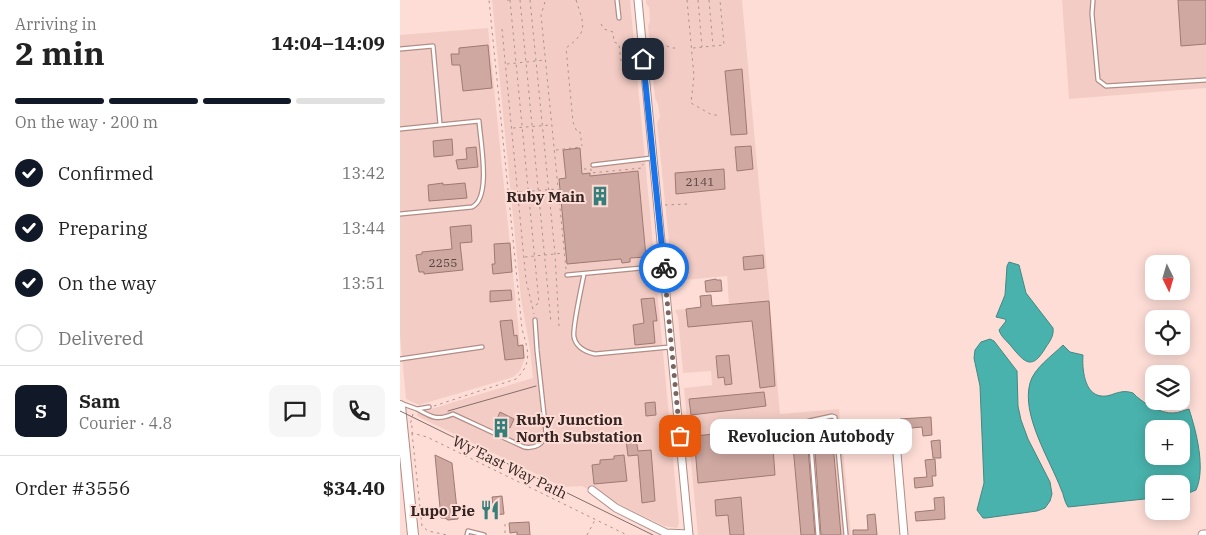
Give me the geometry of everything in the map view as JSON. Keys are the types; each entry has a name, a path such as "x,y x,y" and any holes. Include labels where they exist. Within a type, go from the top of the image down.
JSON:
{"main road":[{"path":"402,405 403,467 413,535"}],"street":[{"path":"592,490 616,508 666,533 689,534 638,0"},
{"path":"896,454 904,535"}],"lane":[{"path":"617,0 619,18"},
{"path":"1093,0 1092,14 1098,80 1106,86 1206,80"},
{"path":"400,49 433,46 440,124"},
{"path":"400,129 479,121 484,182 483,194 476,205 472,207 400,214"},
{"path":"593,165 653,158"},
{"path":"567,276 663,266"},
{"path":"584,274 573,334 578,345 587,352 595,354 671,347"},
{"path":"402,405 417,409 438,419 453,414 524,447 532,448 540,444 545,439 546,429 535,320"},
{"path":"400,360 482,347"},
{"path":"417,409 428,408"},
{"path":"818,535 808,421 832,416 835,417 846,535"},
{"path":"467,535 468,531 484,535"}],"path":[{"path":"428,408 516,379 522,373 528,359 522,329 489,0"},
{"path":"506,0 510,0 539,304 532,307"},
{"path":"520,0 551,323"},
{"path":"530,0 555,254 559,326"},
{"path":"554,150 580,147 580,132 577,132 573,122 566,48 579,38 584,24 576,0"},
{"path":"687,0 694,86 691,103 712,114 718,115"},
{"path":"698,0 702,47"},
{"path":"709,0 713,46"},
{"path":"691,48 724,45 720,0"},
{"path":"545,2 541,15 567,276"},
{"path":"601,24 604,30 613,32 614,42 619,44 620,61 643,59"},
{"path":"502,29 526,280 535,320"},
{"path":"650,53 654,53 665,45 676,48"},
{"path":"506,64 546,60"},
{"path":"512,128 552,124"},
{"path":"584,169 590,169 591,174 642,168 642,166"},
{"path":"518,192 558,189"},
{"path":"664,206 688,204"},
{"path":"524,257 564,253"},
{"path":"402,405 413,413 410,425 412,426 422,526 424,530 447,535"},
{"name":"Wy'East Way Path","path":"412,433 627,535"},
{"path":"587,535 595,520"},
{"path":"505,524 505,535"}],"shaded area":[{"path":"492,0 630,0 679,523 677,528 664,526 582,486 563,487 417,416 418,413 533,378 521,299"},
{"path":"646,0 742,0 780,414 839,409 851,535 698,535 684,388 712,385 711,371 683,373 678,317 675,310 729,305 727,276 673,281 657,123 660,117 655,98 648,26 650,21 649,7 646,4"},
{"path":"1062,0 1206,0 1206,88 1069,99"},
{"path":"488,28 520,344 523,344 525,358 520,371 513,377 419,405 406,399 400,335 400,35"}],"water":[{"path":"1009,262 1019,265 1026,293 1053,328 1049,343 1041,355 1032,362 1020,357 1003,337 999,330 1006,321 996,317 1005,295 1007,266"},
{"path":"990,339 994,341 1017,371 1018,406 1021,420 1028,439 1050,482 1052,494 1045,508 1037,511 983,518 977,510 984,483 980,386 974,358 975,350 981,342"},
{"path":"1063,345 1070,352 1083,355 1085,380 1091,391 1095,394 1104,396 1129,392 1145,403 1145,410 1175,413 1189,410 1197,438 1200,461 1199,481 1196,490 1190,492 1190,475 1145,475 1145,499 1068,507 1038,437 1030,409 1028,396 1030,383 1035,372"}],"building":[{"path":"1178,0 1206,0 1206,44 1181,46"},
{"path":"488,45 492,88 463,91 460,65 452,65 451,54 459,54 459,48"},
{"path":"742,69 747,134 731,135 725,71"},
{"path":"452,139 453,155 434,157 433,141"},
{"path":"751,146 753,169 737,171 735,147"},
{"path":"476,147 478,167 458,169 456,160 467,159 466,148"},
{"name":"Ruby Main","path":"580,148 582,174 590,173 590,176 638,171 646,257 630,258 630,262 622,263 621,259 567,264 559,179 566,178 563,150"},
{"path":"724,169 725,189 676,194 675,173"},
{"path":"443,183 443,185 465,183 467,198 429,201 428,185"},
{"path":"471,225 472,242 460,243 463,270 424,274 424,272 419,272 416,255 422,254 422,252 452,249 450,227"},
{"path":"510,243 512,272 493,274 492,264 495,264 494,244"},
{"path":"763,255 764,268 744,270 743,257"},
{"path":"721,280 722,291 706,292 705,281"},
{"path":"511,290 512,300 490,302 490,291"},
{"path":"711,295 712,306 769,301 775,386 760,388 752,321 688,327 686,309 701,307 700,296"},
{"path":"654,298 657,321 653,321 655,343 635,345 633,325 644,323 641,299"},
{"path":"512,320 514,336 517,335 518,346 523,345 524,358 505,360 500,321"},
{"path":"729,355 732,384 725,385 724,377 718,378 716,356"},
{"path":"764,392 766,406 691,415 689,399"},
{"path":"655,402 656,415 646,416 645,403"},
{"path":"500,412 514,419 510,428 507,426 504,432 495,428 499,422 496,421"},
{"path":"931,417 932,435 923,436 922,427 901,429 900,419"},
{"path":"831,421 841,535 821,535 813,424"},
{"path":"806,423 815,535 801,535 791,424"},
{"path":"768,429 770,448 773,448 775,475 698,483 694,436"},
{"path":"860,436 872,440 867,443 873,445 871,453 856,448"},
{"path":"636,439 638,451 651,450 655,501 642,503 638,455 628,456 626,440"},
{"path":"940,440 941,458 933,458 931,441"},
{"path":"435,455 452,463 458,519 448,520 441,518"},
{"path":"624,455 627,481 594,484 592,465 600,464 600,460 614,459 614,456"},
{"path":"935,459 936,476 932,476 933,486 915,488 914,478 927,477 925,460"},
{"path":"502,496 504,514 494,515 492,497"},
{"path":"741,497 744,535 730,535 728,515 716,516 715,500"},
{"path":"944,497 945,519 916,521 915,512 935,510 934,498"},
{"path":"875,514 877,535 853,535 853,530 868,530 867,515"},
{"path":"529,522 530,535 517,535 517,532 510,533 509,523"}],"tram line":[{"path":"448,411 536,386"},
{"path":"400,411 653,535"}],"way so far":[{"path":"664,268 680,436"}],"place":[{"name":"Ruby Main","path":"600,196"},
{"name":"Ruby Junction North Substation","path":"501,428"},
{"name":"Revolucion Autobody","path":"680,436"},
{"name":"Lupo Pie","path":"490,510"}],"route":[{"path":"643,59 664,268"}]}
